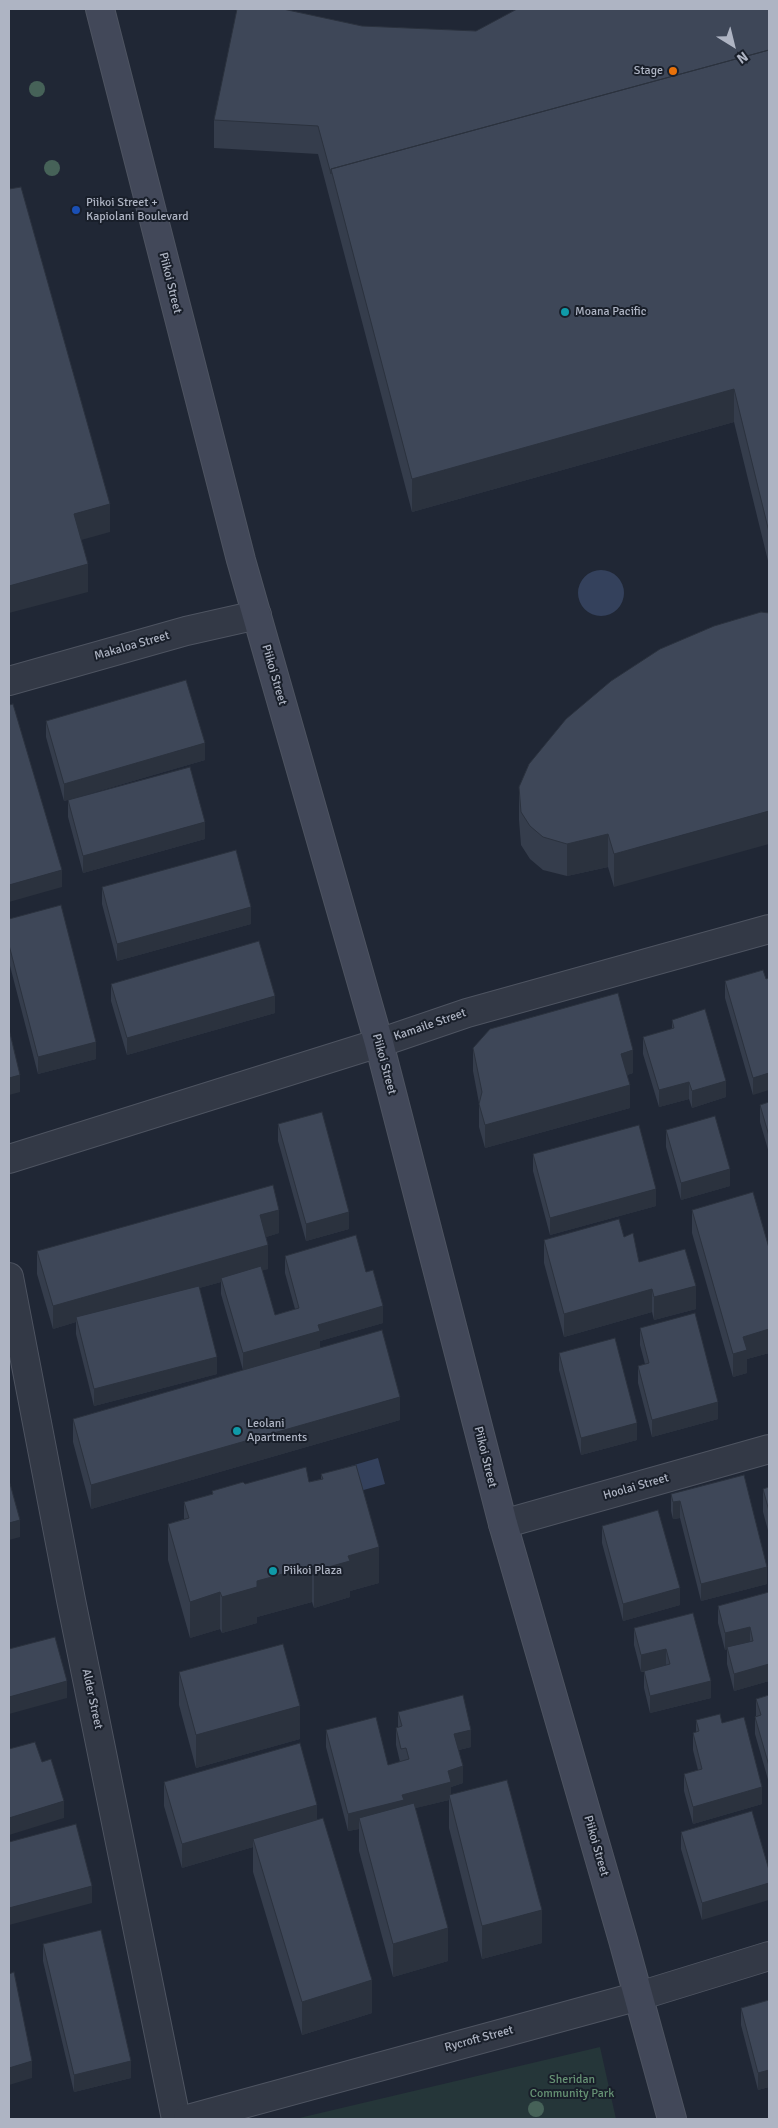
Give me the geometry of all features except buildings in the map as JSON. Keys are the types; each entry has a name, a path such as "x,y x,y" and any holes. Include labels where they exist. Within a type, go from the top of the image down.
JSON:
{"main road":[{"name":"Piikoi Street","path":"100,9 257,615 379,1043 503,1524 639,1996 672,2119"}],"street":[{"name":"Makaloa Street","path":"9,681 186,631 257,615"},
{"name":"Kamaile Street","path":"9,1159 379,1043 467,1013 769,929"},
{"name":"Alder Street","path":"9,1278 71,1600 176,2119"},
{"name":"Hoolai Street","path":"503,1524 769,1450"},
{"name":"Rycroft Street","path":"188,2119 639,1996 769,1956"}],"green space":[{"name":"Sheridan Community Park","path":"600,2047 616,2119 295,2119"}],"water":[{"path":"596,570 606,570 620,580 624,593 620,606 614,612 606,616 596,616 582,606 578,598 578,588 588,574"},
{"path":"378,1458 385,1484 335,1498 327,1473"}],"place":[{"name":"Stage","path":"673,71"},
{"name":"Piikoi Street + Kapiolani Boulevard","path":"76,210"},
{"name":"Moana Pacific","path":"565,312"},
{"name":"Leolani Apartments","path":"237,1431"},
{"name":"Piikoi Plaza","path":"273,1571"}]}
